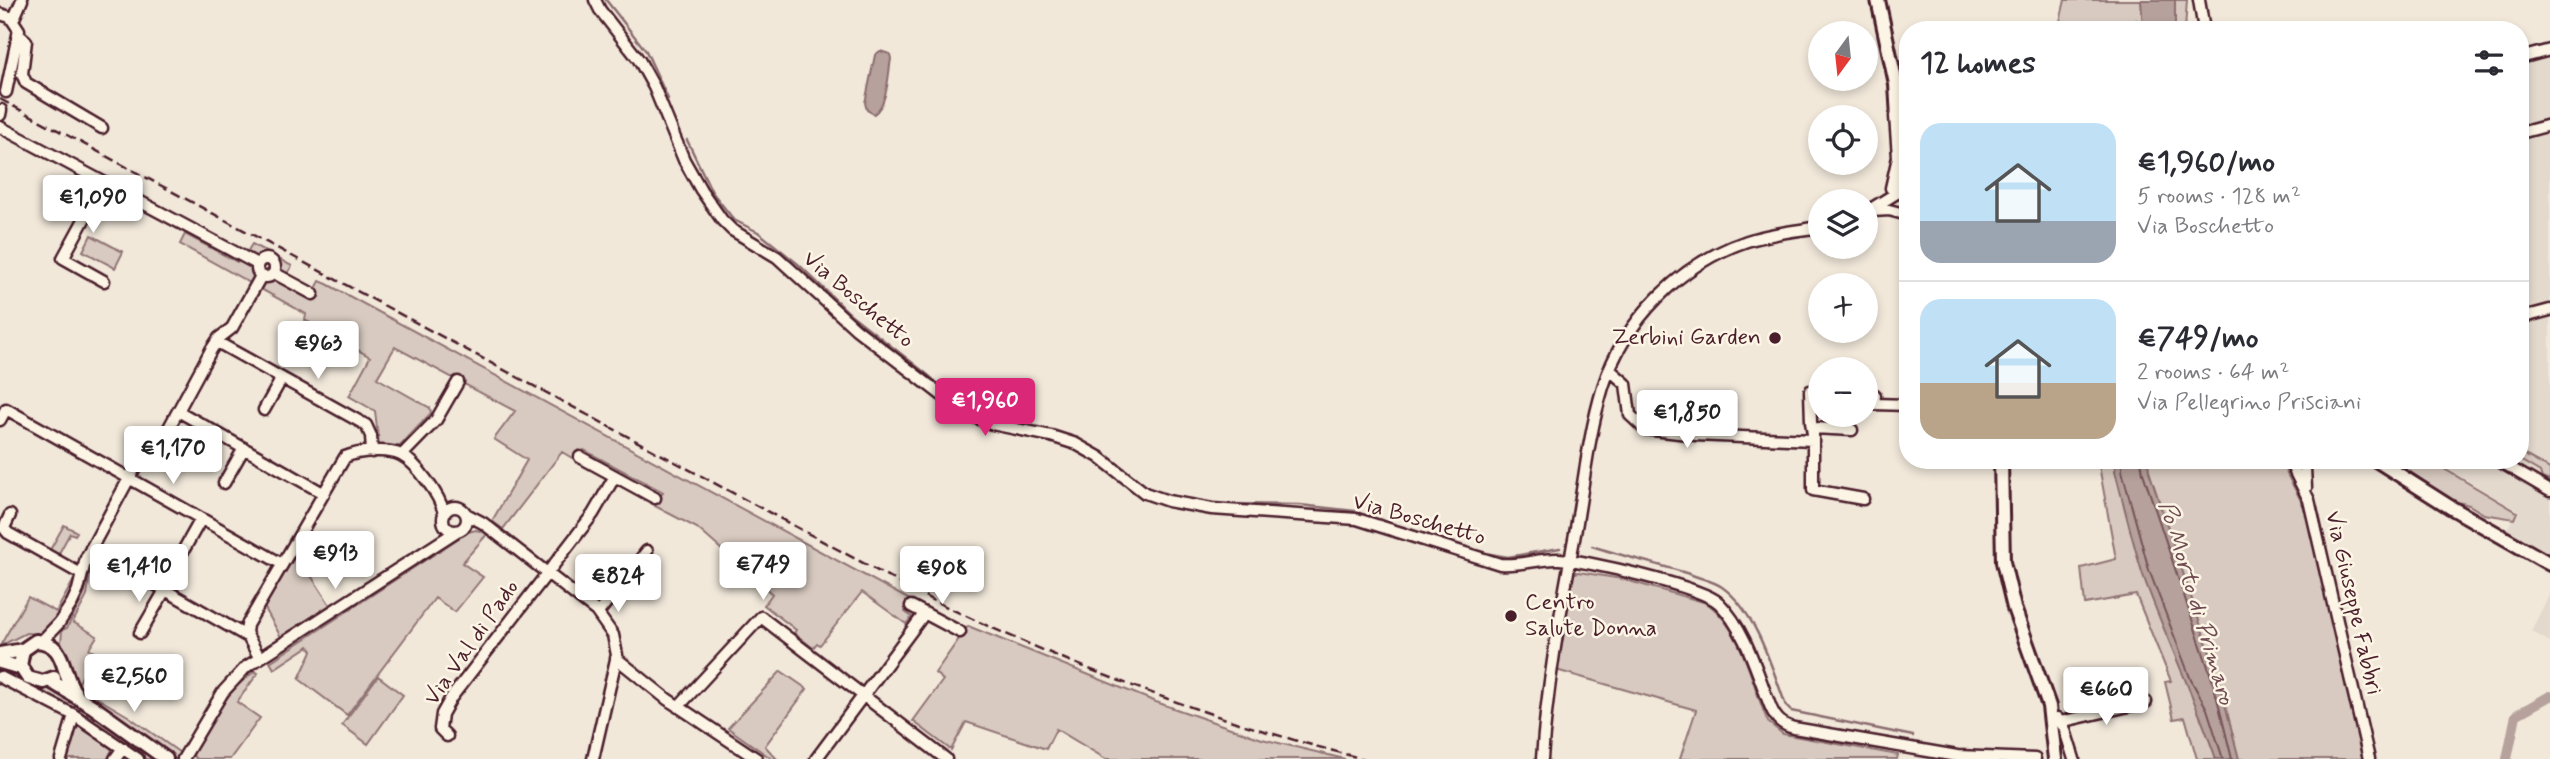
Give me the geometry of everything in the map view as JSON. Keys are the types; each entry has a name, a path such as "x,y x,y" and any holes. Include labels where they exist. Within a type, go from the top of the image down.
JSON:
{"main road":[{"path":"1878,0 1899,95"},
{"path":"2001,469 2001,545 2006,579 2049,706 2055,759"},
{"path":"2390,470 2550,564"},
{"path":"0,654 23,650 29,645 41,642 51,643 59,655 70,685 82,699"},
{"path":"23,650 21,668 28,678 37,682 49,680 58,674 59,655"},
{"path":"0,662 21,668"},
{"path":"49,680 82,699 166,759"}],"street":[{"name":"Via Boschetto","path":"595,0 600,10 631,47 647,74 684,160 722,220 732,230 777,257 846,320 965,413 992,424 1076,444 1099,457 1145,492 1176,503 1212,509 1351,517 1500,564 1570,560 1624,570 1714,599 1744,641 1773,714 1779,722 1788,727 1957,756 2035,759"},
{"path":"2199,0 2202,21"},
{"path":"11,18 17,15 22,2"},
{"path":"0,14 11,18 17,25 18,34 6,92"},
{"path":"18,34 26,41 22,74 26,83 102,128"},
{"path":"2529,56 2550,50"},
{"path":"2529,131 2550,125"},
{"path":"0,127 257,264"},
{"path":"1891,188 1899,139"},
{"path":"1881,203 1899,181"},
{"path":"104,183 63,258 104,281"},
{"path":"1878,205 1899,192"},
{"path":"1878,211 1899,213"},
{"path":"1542,759 1551,666 1595,419 1610,370 1633,329 1651,305 1695,267 1746,241 1808,229"},
{"path":"263,259 269,259 275,265 274,273 268,277 261,276 257,272 257,264 263,259"},
{"path":"274,273 313,294"},
{"path":"41,642 59,623 75,596 91,548 129,479 158,445 217,342 232,328 261,276"},
{"path":"2529,316 2550,310"},
{"path":"217,342 366,425 371,436 372,452"},
{"path":"1610,370 1626,384 1630,415 1644,429 1696,435 1813,440"},
{"path":"264,410 282,378"},
{"path":"402,455 436,420 458,382"},
{"path":"1878,404 1899,405"},
{"path":"0,420 6,409 282,564"},
{"path":"178,411 323,493"},
{"path":"1852,430 1813,428 1813,490 1863,499"},
{"path":"224,483 244,448"},
{"path":"256,659 248,638 247,625 345,457 372,452 402,455 438,495 488,527 598,613 615,639 616,659 593,759"},
{"path":"580,457 655,498"},
{"name":"Via Giuseppe Fabbri","path":"2294,469 2306,492 2368,759"},
{"path":"2306,469 2306,492"},
{"path":"2512,469 2549,491"},
{"path":"546,572 593,514 615,476"},
{"path":"438,495 448,529 480,524 488,527"},
{"path":"183,759 228,685 256,659 433,546 461,528 467,519 461,510 451,508 433,546"},
{"path":"10,516 4,527 8,533 81,574"},
{"path":"183,551 201,519"},
{"path":"91,548 248,638"},
{"path":"598,613 647,551"},
{"name":"Via Val di Pado","path":"447,736 440,726 446,706 546,572"},
{"path":"141,634 165,590"},
{"path":"911,606 960,632"},
{"path":"816,759 924,614"},
{"path":"678,707 761,617 946,759"},
{"path":"59,623 56,641 59,655"},
{"path":"616,659 678,707 752,758"},
{"path":"0,677 74,715 138,759"},
{"path":"2060,722 2146,702"},
{"path":"2049,706 2064,727 2074,759"},
{"path":"61,759 74,715"},
{"path":"115,759 123,748"}],"shaded area":[{"path":"2065,0 2187,0 2186,21 2060,21"},
{"path":"2550,48 2550,555 2506,531 2517,510 2447,469 2529,469 2529,54"},
{"path":"185,234 237,262 242,261 253,267 252,284 180,244"},
{"path":"91,235 123,252 115,268 83,251"},
{"path":"252,244 292,266 287,274 280,270 272,258 247,252"},
{"path":"277,277 285,286 310,300 320,281 327,284 910,600 905,612 912,617 906,624 862,592 820,645 817,643 813,648 794,633 796,630 764,605 772,594 697,528 655,506 663,492 584,450 577,461 562,452 503,529 492,521 527,460 494,439 515,411 395,347 377,378 430,408 431,413 400,446 379,445 375,411 349,396 370,357 305,320 306,314 259,288 267,280"},
{"path":"2529,457 2550,469 2550,481 2542,478 2540,472 2529,465"},
{"path":"2100,469 2285,469 2303,506 2315,543 2364,759 2197,759 2185,717 2174,719 2165,682 2171,681 2136,595 2085,604 2081,568 2116,559"},
{"path":"2406,469 2444,469 2517,512 2514,519 2484,514 2469,505 2451,500"},
{"path":"64,525 77,532 75,535 70,533 58,555 50,550"},
{"path":"476,530 488,533 462,563 483,577 455,612 435,598 347,715 299,679 312,651 309,646 274,669 270,662 468,532"},
{"path":"297,554 330,605 281,637 263,605"},
{"path":"91,566 87,596 73,622 97,636 89,649 95,653 77,686 128,716 183,755 180,759 173,759 80,695 61,644 62,630 67,628 84,595"},
{"path":"1579,572 1622,579 1707,603 1719,614 1738,642 1768,722 1783,734 1898,755 1897,759 1680,759 1696,710 1556,670 1571,579"},
{"path":"76,576 71,592 50,629 40,634 26,633 0,646 28,597 56,612"},
{"path":"2550,593 2550,642 2531,631"},
{"path":"968,626 1156,702 1262,739 1345,759 1106,759 1056,729 1046,749 966,722 951,750 913,721 943,680 935,673"},
{"path":"0,666 49,687 82,706 158,759 143,759 73,709 0,674"},
{"path":"255,671 258,673 237,702 260,718 230,759 196,759 192,754 219,709 235,688"},
{"path":"781,671 807,689 765,746 777,759 772,759 728,728"},
{"path":"378,676 403,695 368,744 342,725"},
{"path":"82,725 113,747 108,759 66,759 74,727"}],"water":[{"path":"2141,0 2175,0 2175,21 2142,21"},
{"path":"880,51 890,54 891,59 885,96 874,114 867,110 865,103 875,55"},
{"path":"2149,469 2219,680 2239,759 2216,759 2143,575 2115,471"}],"waterway":[{"path":"606,0 646,51 668,99"},
{"path":"687,140 712,192 734,220 758,232 798,264 849,313 949,394"},
{"path":"1229,504 1300,505 1355,511"},
{"path":"1434,538 1508,557 1560,548"},
{"path":"1592,546 1680,571 1722,587 1734,597 1754,625 1786,706 1791,711 1913,736"},
{"path":"2507,759 2516,715 2550,696"}],"railway":[{"path":"0,99 930,599 1036,647 1143,690 1253,727 1364,759"}],"place":[{"name":"Zerbini Garden","path":"1775,338"},
{"name":"Centro Salute Donna","path":"1511,616"}],"water label":[{"name":"Po Morto di Primaro","path":"2196,603"}]}
